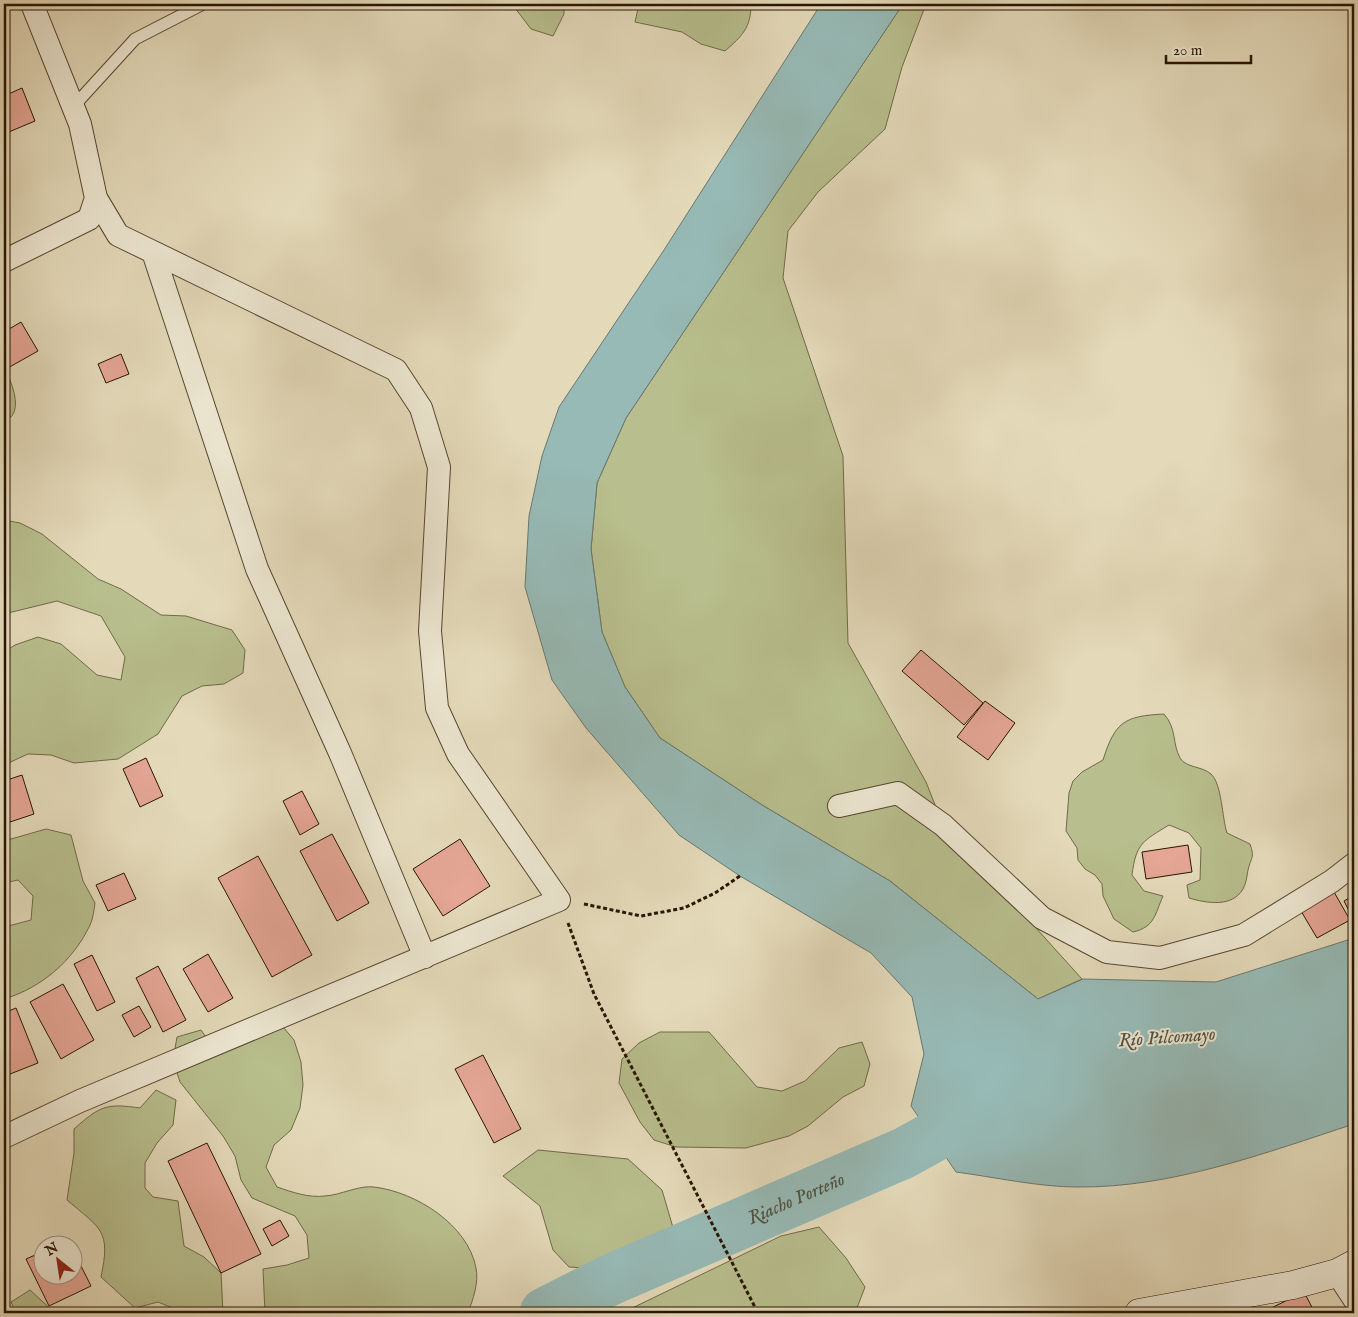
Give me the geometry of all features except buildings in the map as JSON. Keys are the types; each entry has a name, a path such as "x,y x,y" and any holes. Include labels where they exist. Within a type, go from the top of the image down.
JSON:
{"street":[{"path":"4,1137 80,1101 559,900 458,754 436,708 430,631 439,467 421,408 396,370 118,235 96,198 80,124 32,4"},
{"path":"4,261 89,219 96,198"},
{"path":"154,252 258,569 340,753 425,957"},
{"path":"839,806 898,793 943,825 1042,918 1107,952 1160,958 1244,935 1332,881 1354,864"},
{"path":"1139,1313 1293,1285 1346,1269 1354,1299"}],"lane":[{"path":"73,107 135,39 203,4"}],"path":[{"path":"740,876 715,893 684,908 642,916 607,907 559,900 594,994 758,1313"}],"green space":[{"path":"512,4 564,4 564,14 553,36 531,29"},
{"path":"639,4 751,4 751,12 744,31 725,51 701,44 682,32 635,22"},
{"path":"903,4 926,4 902,67 885,129 818,192 788,231 783,278 843,456 848,643 926,782 943,825 1082,979 1038,999 890,881 762,805 660,738 625,687 602,632 591,549 597,483 626,418"},
{"path":"4,371 7,372 12,385 15,406 14,413 4,422"},
{"path":"4,520 20,523 42,534 98,579 121,589 161,615 186,616 232,630 245,650 243,673 224,684 202,686 182,696 158,734 118,759 74,763 51,755 28,754 4,765 4,652 15,645 38,637 61,644 97,675 121,680 125,657 101,616 57,601 4,614"},
{"path":"1164,714 1171,725 1180,758 1186,764 1207,771 1215,779 1220,793 1227,833 1250,844 1252,855 1245,885 1238,895 1226,902 1203,901 1189,898 1187,885 1200,880 1201,848 1189,833 1169,825 1153,835 1139,849 1132,875 1144,891 1163,896 1156,914 1150,923 1146,927 1133,932 1114,919 1103,896 1102,884 1078,860 1077,848 1066,831 1069,793 1073,781 1082,772 1103,760 1112,737 1123,724 1130,719"},
{"path":"46,829 71,835 83,881 95,903 93,917 83,938 65,961 31,988 4,999 4,925 8,926 31,920 33,896 18,880 4,883 4,841"},
{"path":"279,1022 294,1040 301,1062 303,1085 300,1108 291,1130 274,1145 266,1167 277,1187 300,1194 319,1196 362,1187 374,1187 390,1190 423,1203 451,1225 463,1238 471,1252 477,1274 474,1297 468,1313 265,1313 263,1269 287,1265 309,1258 307,1235 295,1216 252,1198 241,1180 235,1156 223,1136 180,1082 173,1060 177,1037 201,1030 215,1050"},
{"path":"660,1032 709,1032 757,1087 782,1091 805,1081 839,1048 862,1042 870,1064 864,1086 843,1097 808,1126 789,1136 746,1148 676,1147 654,1140 640,1122 619,1083 622,1059 639,1043"},
{"path":"156,1090 176,1100 173,1125 157,1143 145,1163 145,1188 153,1197 178,1201 184,1246 204,1257 221,1273 223,1313 185,1313 158,1302 135,1308 101,1277 105,1249 104,1240 95,1225 67,1200 74,1153 74,1129 90,1115 104,1108 119,1106 140,1108"},
{"path":"538,1150 628,1159 662,1190 674,1231 615,1270 569,1267 553,1250 540,1206 503,1176"},
{"path":"819,1227 846,1258 865,1287 855,1313 622,1313 781,1236"},
{"path":"30,1290 55,1313 16,1313 11,1302"}],"water":[{"name":"Río Pilcomayo","path":"821,4 903,4 626,418 597,483 591,549 602,632 625,687 660,738 762,805 890,881 1038,999 1083,979 1216,982 1354,938 1354,1124 1218,1167 1148,1182 1113,1186 1062,1187 956,1172 911,1106 924,1054 912,997 871,953 740,876 679,835 586,728 552,680 525,587 529,516 542,456 559,407 664,250"}],"waterway":[{"name":"Riacho Porteño","path":"545,1313 610,1280 904,1153 964,1120 983,1091"}]}
